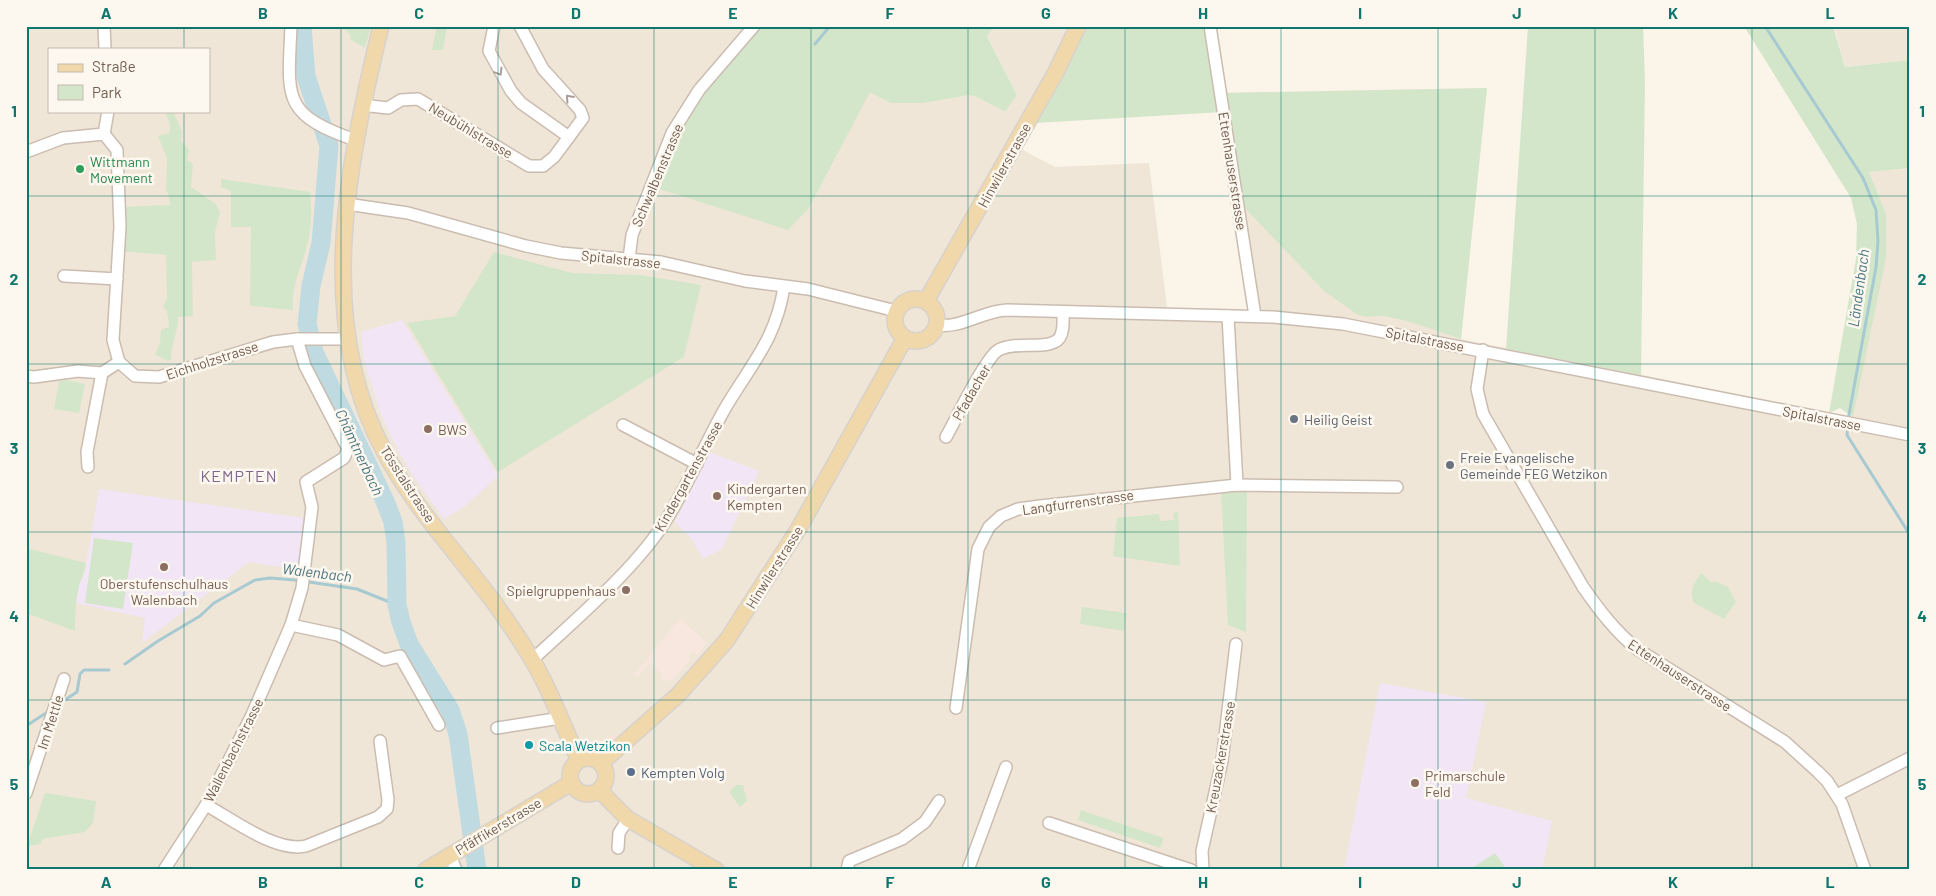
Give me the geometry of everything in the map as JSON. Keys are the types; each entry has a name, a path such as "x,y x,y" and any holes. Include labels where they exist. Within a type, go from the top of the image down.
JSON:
{"main road":[{"name":"Tösstalstrasse","path":"381,26 362,105 347,204 343,284 346,339 358,388 384,451 402,482 493,602 532,660 561,718 579,760"},
{"name":"Hinwilerstrasse","path":"926,301 1056,72 1078,26"},
{"path":"909,299 926,301 935,312 936,325 931,335 921,340 905,338 896,329 894,317 896,311 909,299"},
{"name":"Hinwilerstrasse","path":"601,763 678,695 726,640 799,528 905,338"},
{"path":"590,758 601,763 606,774 604,786 600,791 584,794 571,784 572,768 579,760 590,758"},
{"name":"Pfäffikerstrasse","path":"426,870 571,784"},
{"path":"600,791 628,819 716,870"}],"street":[{"path":"104,26 105,48"},
{"path":"291,26 289,85 294,103 309,119 333,132 356,140"},
{"path":"494,26 489,52 511,91 521,103 569,137"},
{"name":"Neubühlstrasse","path":"362,105 388,108 402,100 418,99 529,166 543,166 554,157 583,118 580,110 543,69 520,26"},
{"name":"Schwalbenstrasse","path":"629,258 632,235 672,133 699,90 754,26"},
{"name":"Ettenhauserstrasse","path":"1210,26 1254,299 1254,316"},
{"path":"26,376 34,377 78,371 102,372 119,362 113,340 120,227 117,150 104,134 108,112"},
{"path":"26,152 63,138 104,134"},
{"name":"Spitalstrasse","path":"347,204 408,213 509,241 562,253 661,262 745,281 808,289 896,311"},
{"path":"64,276 117,280"},
{"name":"Kindergartenstrasse","path":"532,660 647,546 668,517 727,406 769,340 774,328 784,286"},
{"name":"Spitalstrasse","path":"936,325 952,326 995,311 1254,316 1343,324 1910,435"},
{"name":"Pfadacher","path":"946,437 992,357 1005,347 1047,345 1056,342 1062,334 1063,312"},
{"path":"1228,316 1237,485"},
{"name":"Eichholzstrasse","path":"119,362 135,376 159,378 257,346 299,339 346,339"},
{"name":"Wallenbachstrasse","path":"164,870 206,805 251,717 291,625 302,588 312,507 306,482 344,458 348,449 305,366 299,339"},
{"name":"Ettenhauserstrasse","path":"1483,350 1476,390 1483,414 1583,587 1598,609 1619,634 1636,649 1784,742 1827,781 1837,795 1847,816 1865,870"},
{"path":"88,467 87,452 102,372"},
{"path":"623,425 697,464"},
{"name":"Langfurrenstrasse","path":"956,708 978,549 985,533 995,521 1018,509 1237,485 1397,487"},
{"path":"291,625 344,638 384,660 400,656 438,725"},
{"name":"Kreuzackerstrasse","path":"1203,870 1202,851 1222,761 1236,644"},
{"name":"Im Mettle","path":"26,794 64,679"},
{"path":"497,728 561,718"},
{"path":"206,805 279,845 293,848 306,846 378,817 387,809 388,800 380,741"},
{"path":"1837,795 1910,758"},
{"path":"968,870 1006,767"},
{"path":"847,870 850,861 902,839 925,822 939,801"},
{"path":"618,848 619,832 628,819"},
{"path":"1049,823 1192,870"},
{"path":"455,852 456,870"}],"shaded area":[{"path":"26,26 754,26 809,208 870,91 890,103 924,103 970,95 1005,112 1017,95 987,35 995,26 1078,26 1021,149 1055,167 1149,163 1168,315 1254,316 1220,93 1487,88 1461,339 1853,417 1886,214 1868,172 1910,168 1910,870 26,870"},
{"path":"1834,26 1910,26 1910,60 1845,67"},
{"name":"BWS","path":"402,320 498,476 465,506 444,519 413,476 396,447 380,412 364,360 361,332"},
{"name":"Kindergarten Kempten","path":"709,452 759,471 722,549 703,559 693,541 675,522"},
{"name":"Oberstufenschulhaus Walenbach","path":"99,489 310,519 304,571 249,562 142,643 145,618 76,603 79,585 84,576"},
{"path":"680,619 707,643 697,656 695,653 691,653 690,660 671,681 668,679 666,682 661,677 663,674 650,663 637,677 634,674"},
{"name":"Primarschule Feld","path":"1380,683 1486,702 1466,798 1552,821 1542,870 1344,870"}],"green space":[{"path":"342,26 371,26 365,48 351,40 350,35"},
{"path":"437,26 447,26 443,50 432,50"},
{"path":"754,26 995,26 987,36 1017,95 1005,112 970,95 924,103 890,103 870,92 809,208 788,230 650,186 672,133"},
{"path":"1078,26 1210,26 1223,112 1035,123"},
{"path":"1528,26 1643,26 1645,81 1641,375 1506,349"},
{"path":"1744,26 1833,26 1845,67 1910,60 1910,168 1869,172 1886,214 1886,258 1853,417 1840,408 1829,413 1856,259 1857,224 1851,198"},
{"path":"1487,88 1461,339 1402,320 1381,316 1367,317 1358,315 1324,291 1242,205 1225,93"},
{"path":"164,112 173,112 182,132 181,141 189,150 187,160 193,164 191,187 216,204 220,213 215,232 216,260 192,262 193,316 178,317 171,360 167,361 155,354 160,343 161,330 169,327 167,311 163,306 167,299 166,255 119,251 120,207 170,205 168,192 166,191 167,158 158,136 169,133 169,122"},
{"path":"221,179 310,192 310,233 295,285 293,310 250,306 251,227 231,227 231,191 221,187"},
{"path":"494,252 572,273 640,275 701,285 684,357 498,472 407,323 455,316"},
{"path":"67,380 85,384 79,413 54,409 59,381"},
{"path":"1247,490 1246,632 1228,625 1221,491"},
{"path":"1178,512 1180,566 1113,556 1117,518 1159,514 1160,521 1174,520 1173,513"},
{"path":"94,538 133,543 123,609 85,603"},
{"path":"26,548 86,563 76,603 75,631 26,613"},
{"path":"1701,573 1712,583 1715,581 1728,587 1736,602 1724,619 1694,603 1692,591"},
{"path":"1082,607 1127,613 1124,631 1080,624"},
{"path":"736,785 743,785 747,801 740,807 729,792"},
{"path":"45,793 96,801 93,823 85,832 42,839 41,844 27,846"},
{"path":"1081,810 1164,838 1160,848 1078,820"},
{"path":"1495,853 1507,870 1469,870"}],"waterway":[{"name":"Chämtnerbach","path":"302,26 306,76 329,146 321,243 311,286 307,324 314,352 385,501 393,522 396,542 397,605 401,622 409,644 450,710 458,734 477,870"},
{"path":"815,44 830,26"},
{"name":"Ländenbach","path":"1765,26 1863,178 1876,210 1878,241 1876,267 1848,420"},
{"name":"Ländenbach","path":"1848,426 1847,435 1910,535"},
{"name":"Walenbach","path":"125,664 158,641 200,616 214,603 255,580 270,578 295,580 357,589 397,605"},
{"path":"60,703 77,692 80,674 84,670 109,670"},
{"path":"26,726 49,711"}],"place":[{"name":"Wittmann Movement","path":"80,169"},
{"name":"Heilig Geist","path":"1294,419"},
{"name":"BWS","path":"428,429"},
{"name":"Freie Evangelische Gemeinde FEG Wetzikon","path":"1450,465"},
{"name":"Kindergarten Kempten","path":"717,496"},
{"name":"Oberstufenschulhaus Walenbach","path":"164,567"},
{"name":"Spielgruppenhaus","path":"626,590"},
{"name":"Scala Wetzikon","path":"529,745"},
{"name":"Kempten Volg","path":"631,772"},
{"name":"Primarschule Feld","path":"1415,783"}],"district":[{"name":"KEMPTEN","path":"239,475"}]}
